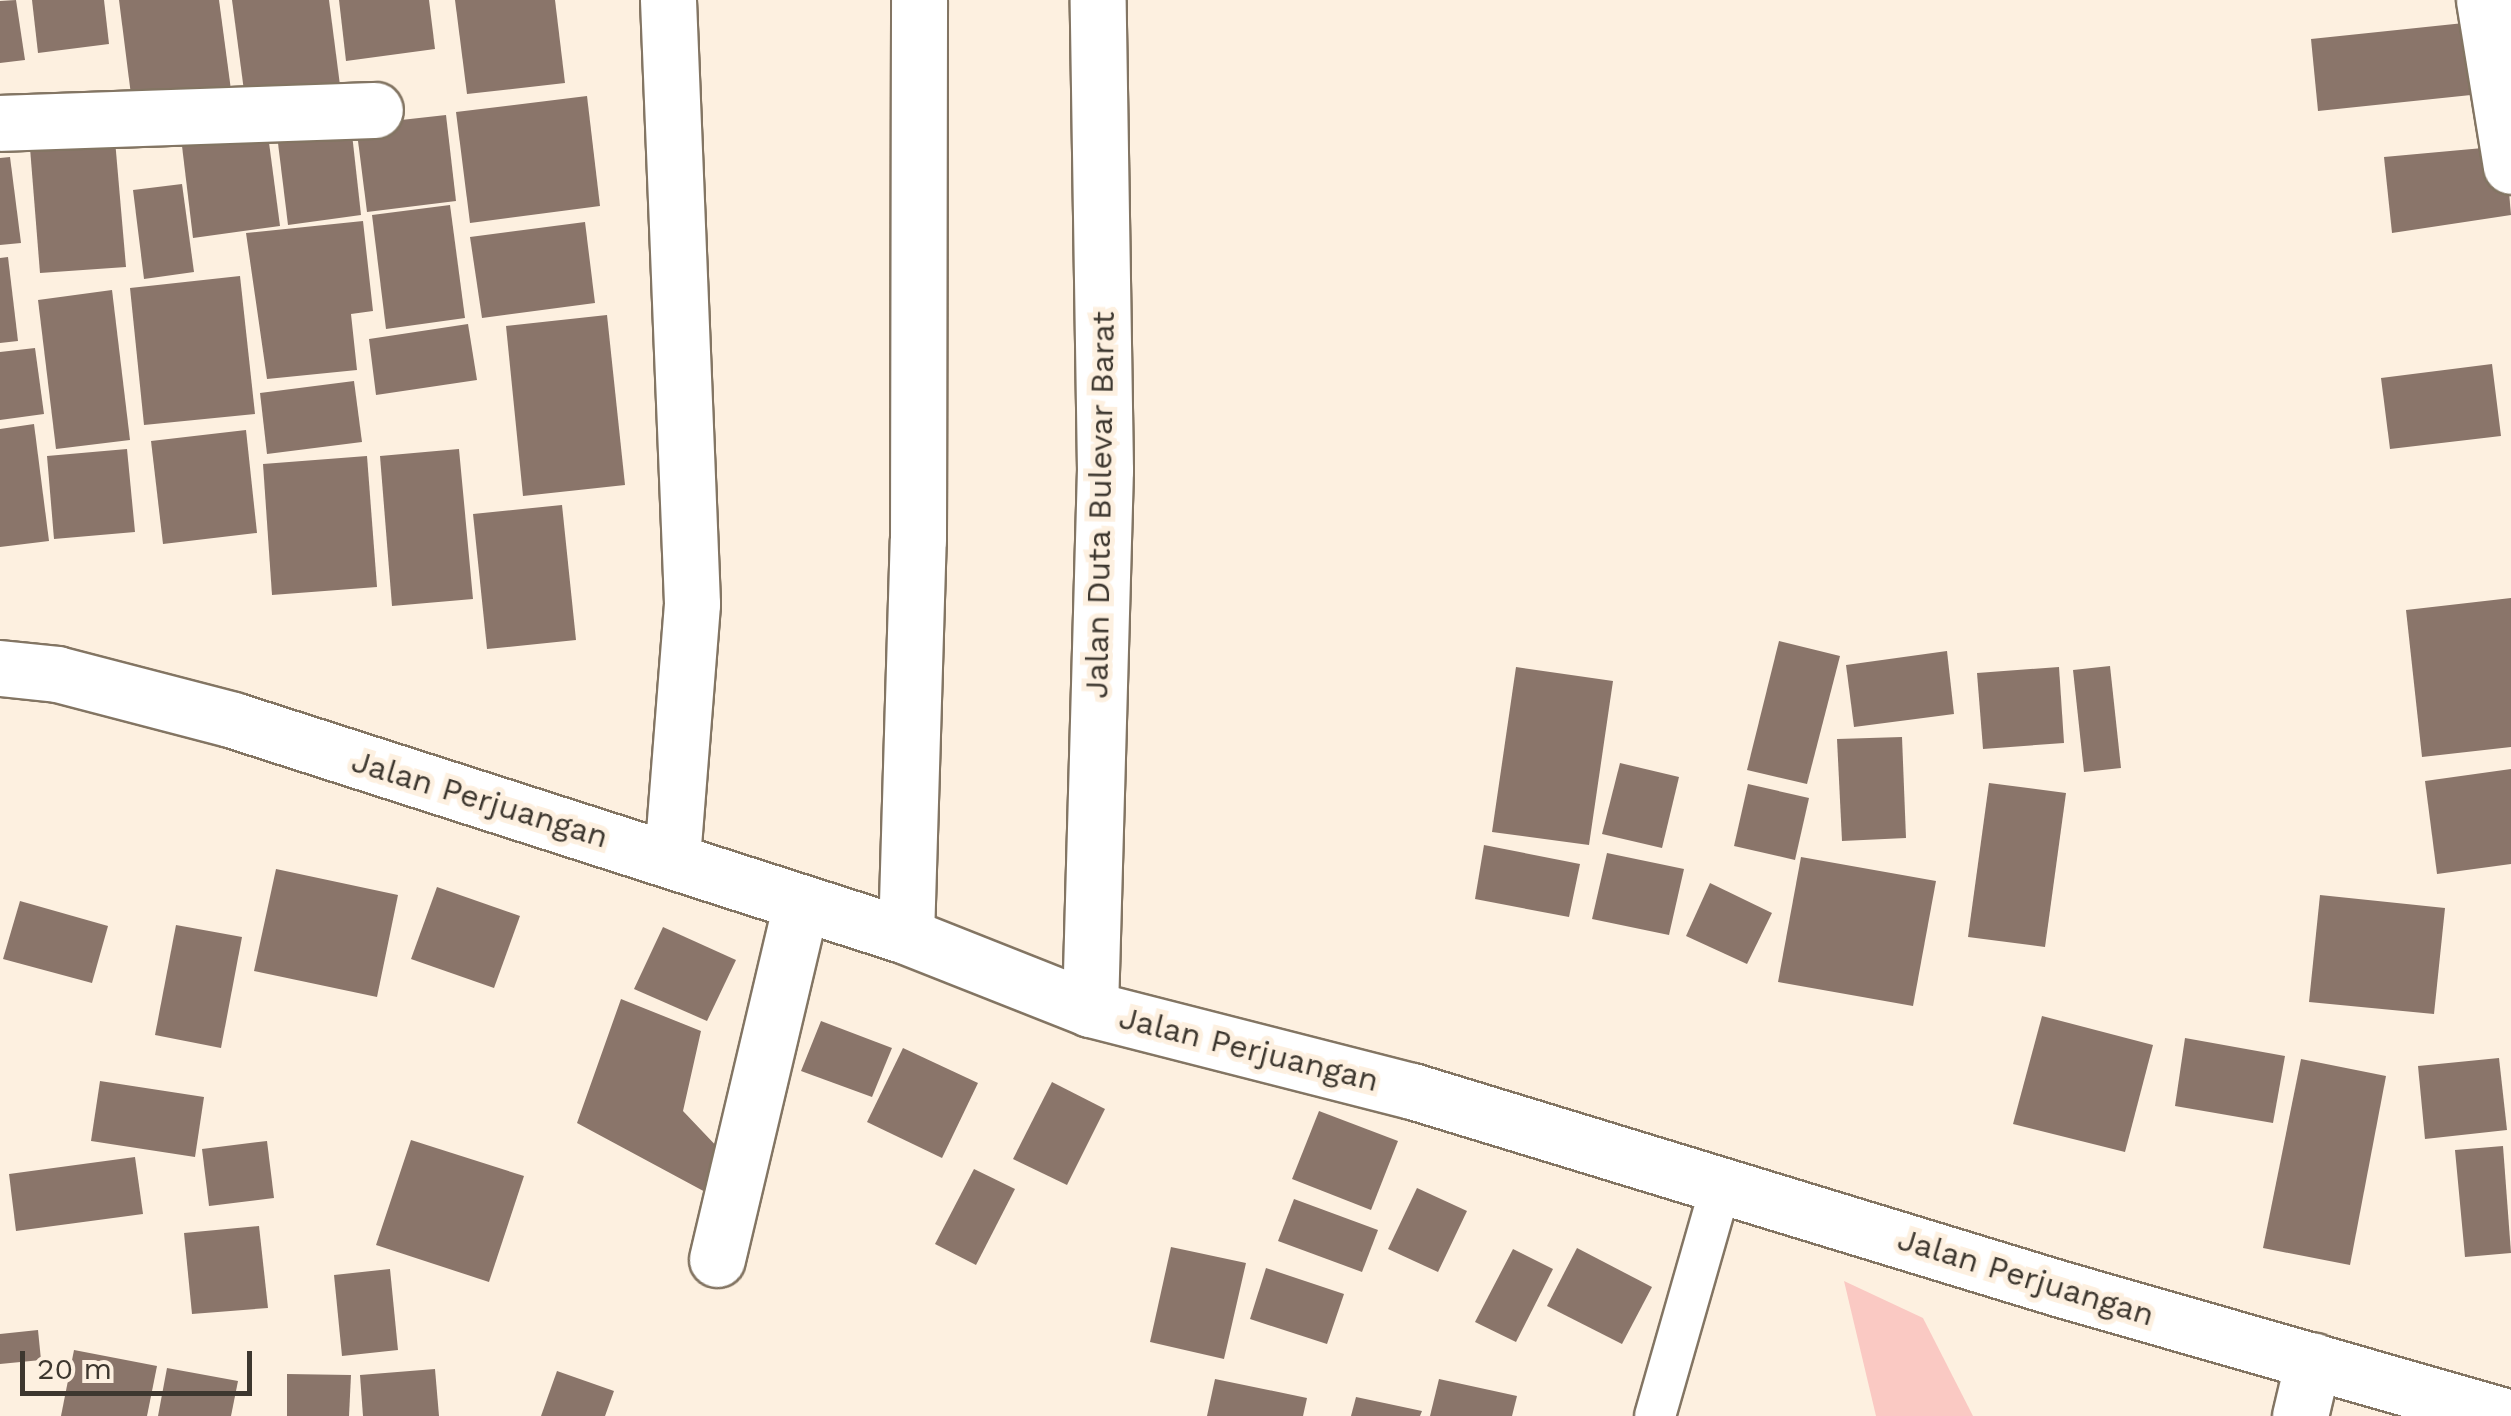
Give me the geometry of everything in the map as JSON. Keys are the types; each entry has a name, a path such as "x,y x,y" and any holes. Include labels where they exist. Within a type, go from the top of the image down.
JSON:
{"street":[{"path":"668,0 692,604 672,858"},
{"path":"906,936 918,540 919,0"},
{"name":"Jalan Duta Bulevar Barat","path":"1090,1009 1105,470 1098,0"},
{"path":"2484,0 2511,166"},
{"path":"0,123 375,110"},
{"name":"Jalan Perjuangan","path":"0,668 57,674 233,720 906,936 1090,1009 1412,1091 2505,1416"},
{"path":"717,1259 800,904"},
{"path":"2300,1416 2314,1362"}],"lane":[{"path":"1655,1416 1721,1186"}],"shaded area":[{"path":"1844,1281 1923,1318 1973,1416 1876,1416"}],"building":[{"path":"16,0 25,60 0,63 0,1"},
{"path":"32,0 104,0 109,44 38,53"},
{"path":"119,0 219,0 231,90 132,103"},
{"path":"232,0 329,0 341,93 246,106"},
{"path":"339,0 429,0 435,49 346,61"},
{"path":"455,0 555,0 565,83 467,94"},
{"path":"2464,23 2471,95 2318,111 2311,39"},
{"path":"587,96 600,206 470,223 456,112"},
{"path":"446,115 456,201 367,212 356,125"},
{"path":"351,125 361,215 288,225 277,135"},
{"path":"268,135 280,226 193,238 182,146"},
{"path":"115,140 126,267 40,273 30,148"},
{"path":"2505,146 2511,215 2392,233 2384,157"},
{"path":"10,157 21,243 0,245 0,158"},
{"path":"182,184 194,272 144,279 133,190"},
{"path":"450,205 465,318 386,329 372,215"},
{"path":"363,221 373,311 351,314 357,370 267,379 246,233"},
{"path":"585,222 595,303 482,318 470,237"},
{"path":"8,257 18,341 0,343 0,258"},
{"path":"240,276 255,414 144,425 130,288"},
{"path":"112,290 130,440 56,449 38,300"},
{"path":"607,315 625,485 523,496 506,326"},
{"path":"468,324 477,380 376,395 369,339"},
{"path":"35,348 44,414 0,420 0,352"},
{"path":"2492,364 2501,436 2390,449 2381,378"},
{"path":"354,381 362,442 267,454 260,393"},
{"path":"34,424 49,541 0,547 0,429"},
{"path":"246,430 257,533 163,544 151,441"},
{"path":"127,449 135,532 54,539 47,456"},
{"path":"459,449 473,599 392,606 380,456"},
{"path":"367,456 377,587 272,595 263,464"},
{"path":"562,505 576,640 487,649 473,514"},
{"path":"2511,598 2511,747 2422,757 2406,610"},
{"path":"1779,641 1840,656 1807,784 1747,770"},
{"path":"1947,651 1954,714 1854,727 1846,665"},
{"path":"2110,666 2121,768 2084,772 2073,670"},
{"path":"1516,667 1613,681 1589,845 1492,832"},
{"path":"2059,667 2064,743 1983,749 1977,673"},
{"path":"1902,737 1906,838 1842,841 1837,739"},
{"path":"1620,763 1679,777 1662,848 1602,834"},
{"path":"2511,769 2511,864 2437,874 2425,781"},
{"path":"1989,783 2066,793 2045,947 1968,937"},
{"path":"1748,784 1809,798 1795,860 1734,846"},
{"path":"1484,845 1580,864 1569,917 1475,899"},
{"path":"1607,853 1684,869 1669,935 1592,919"},
{"path":"1801,857 1936,881 1913,1006 1778,982"},
{"path":"276,869 398,895 377,997 254,971"},
{"path":"1710,883 1772,913 1747,964 1686,936"},
{"path":"437,887 520,916 494,988 411,959"},
{"path":"2320,895 2445,908 2434,1014 2309,1002"},
{"path":"20,901 108,926 92,983 3,959"},
{"path":"176,925 242,937 221,1048 155,1035"},
{"path":"663,927 736,960 707,1021 634,989"},
{"path":"621,999 701,1031 683,1111 722,1152 709,1194 577,1123"},
{"path":"2042,1016 2153,1045 2125,1152 2013,1124"},
{"path":"821,1021 892,1048 872,1097 801,1071"},
{"path":"2185,1038 2285,1056 2273,1123 2175,1106"},
{"path":"903,1048 978,1083 942,1158 867,1122"},
{"path":"2499,1058 2507,1130 2425,1139 2418,1066"},
{"path":"2301,1059 2386,1076 2350,1265 2263,1248"},
{"path":"100,1081 204,1097 195,1157 91,1141"},
{"path":"1052,1082 1105,1109 1067,1185 1013,1159"},
{"path":"1319,1111 1398,1141 1371,1210 1292,1179"},
{"path":"411,1140 524,1176 489,1282 376,1245"},
{"path":"267,1141 274,1198 209,1206 202,1149"},
{"path":"2503,1146 2511,1253 2465,1257 2455,1150"},
{"path":"135,1157 143,1214 16,1231 9,1174"},
{"path":"974,1169 1015,1189 976,1265 935,1244"},
{"path":"1417,1188 1467,1211 1438,1272 1388,1249"},
{"path":"1294,1199 1378,1230 1362,1272 1278,1241"},
{"path":"259,1226 268,1308 192,1314 184,1233"},
{"path":"1171,1247 1246,1263 1224,1359 1150,1342"},
{"path":"1577,1248 1652,1287 1622,1344 1547,1306"},
{"path":"1513,1249 1553,1269 1516,1342 1475,1322"},
{"path":"1266,1268 1344,1294 1327,1344 1250,1319"},
{"path":"390,1269 398,1350 342,1356 334,1275"},
{"path":"38,1330 41,1360 0,1364 0,1334"},
{"path":"74,1350 157,1366 147,1416 61,1416"},
{"path":"167,1368 238,1381 231,1416 158,1416"},
{"path":"435,1369 439,1416 363,1416 360,1375"},
{"path":"557,1371 614,1391 605,1416 541,1416"},
{"path":"287,1374 351,1375 349,1416 287,1416"},
{"path":"1215,1379 1307,1398 1303,1416 1207,1416"},
{"path":"1439,1379 1517,1396 1512,1416 1430,1416"},
{"path":"1356,1397 1422,1411 1420,1416 1351,1416"}]}
